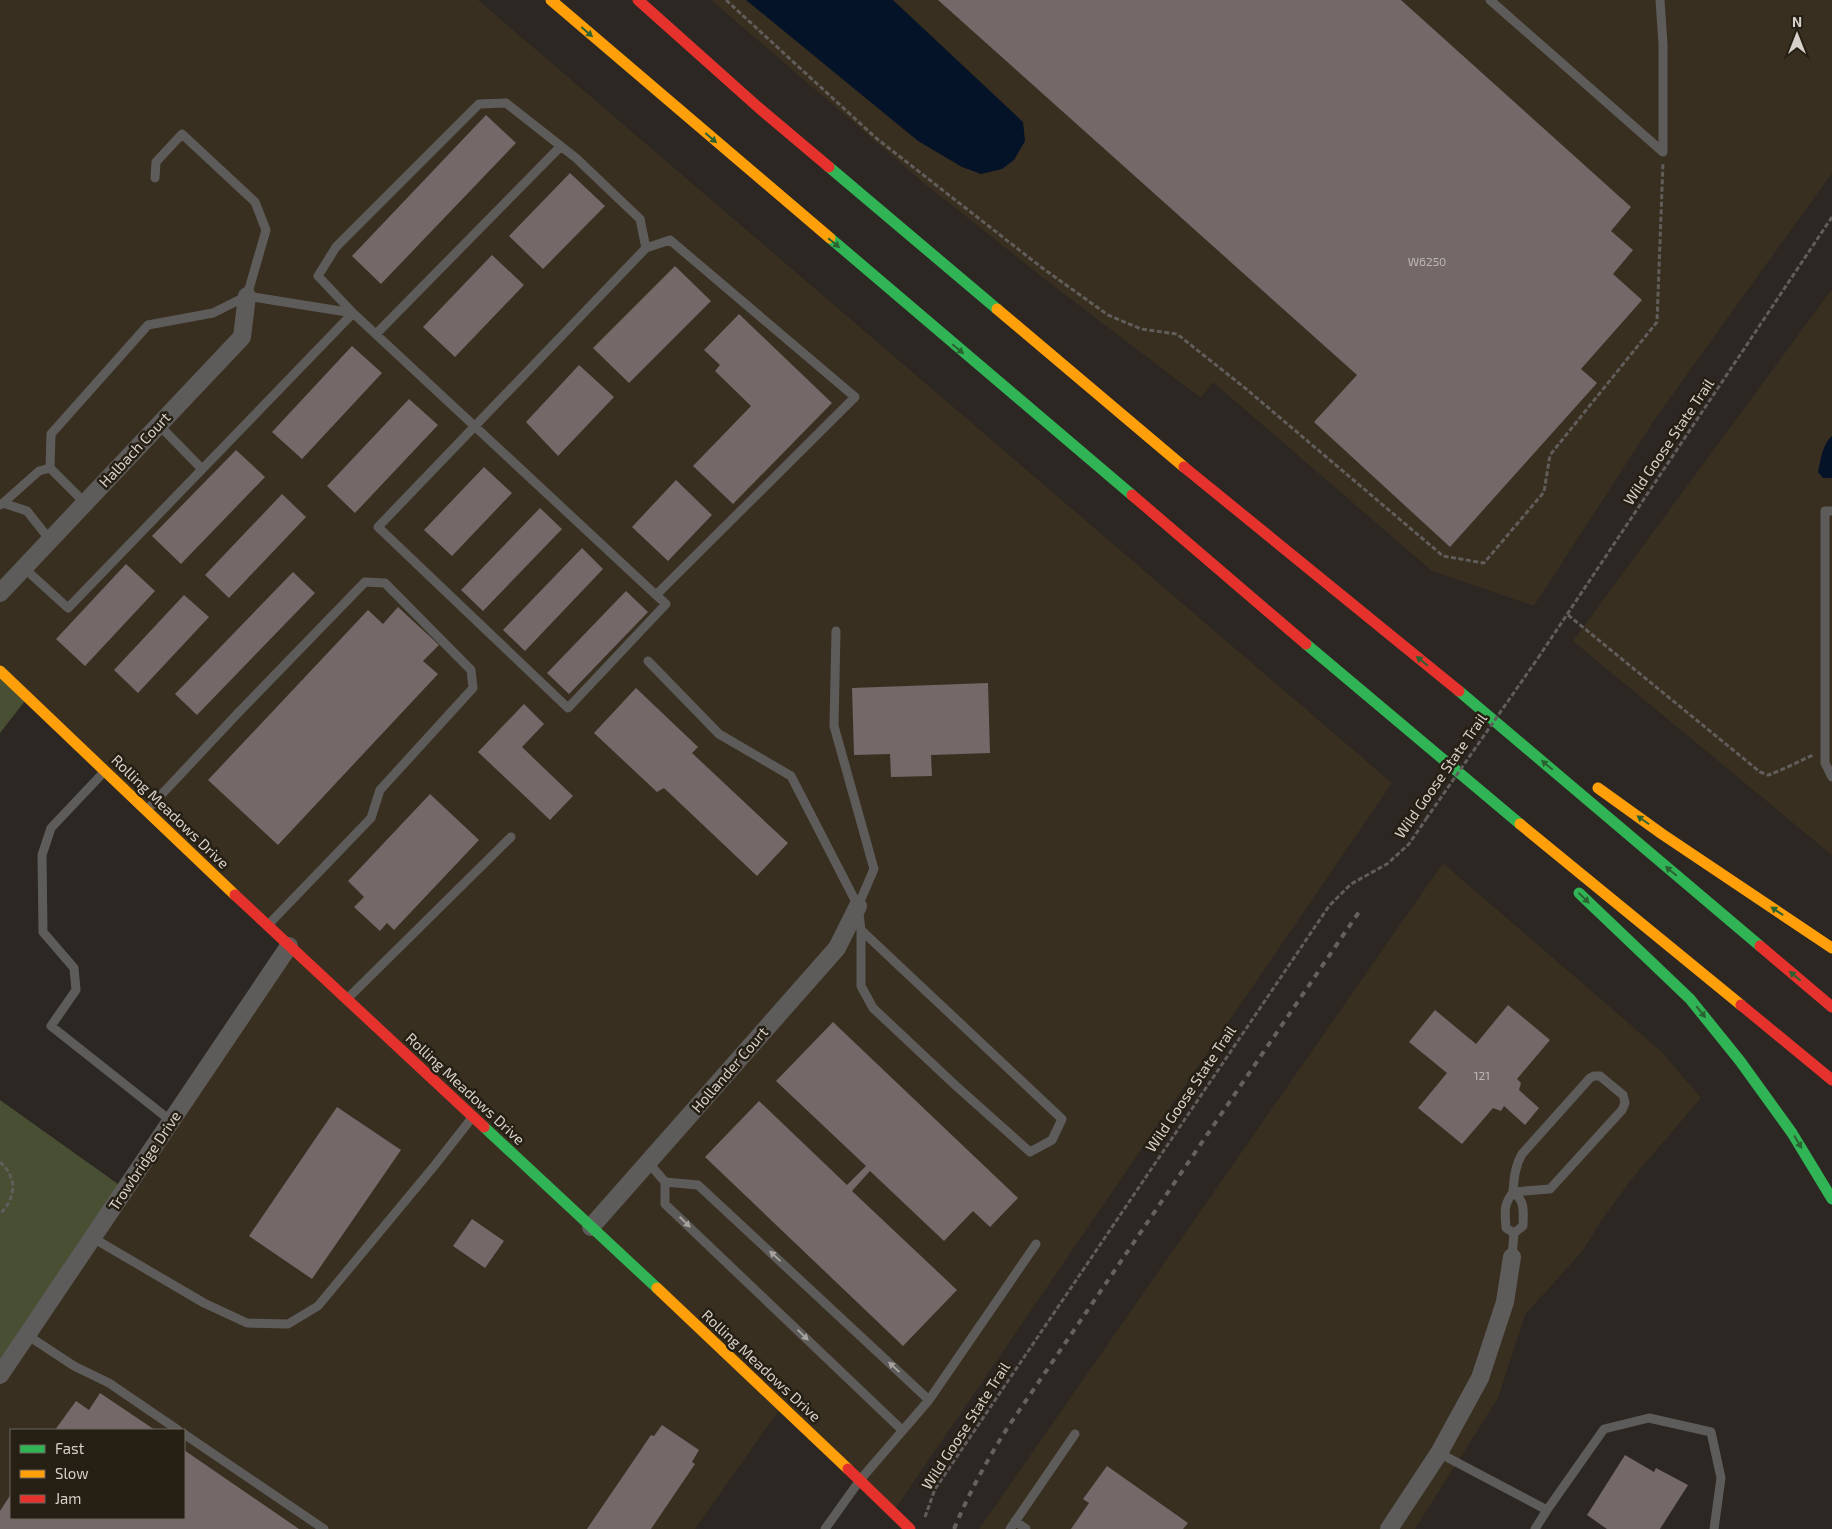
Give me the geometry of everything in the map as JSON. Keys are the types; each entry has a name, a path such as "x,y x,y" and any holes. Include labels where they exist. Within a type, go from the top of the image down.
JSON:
{"main road":[{"path":"551,0 1063,438 1477,788 1832,1080"},
{"path":"638,0 759,108 1226,503 1444,678 1832,1007"},
{"name":"Rolling Meadows Drive","path":"0,672 910,1529"},
{"path":"1444,678 1557,759"},
{"path":"1590,782 1662,834 1832,948"},
{"path":"1477,788 1550,864"},
{"path":"1570,885 1690,999 1740,1061 1792,1132 1832,1200"}],"street":[{"name":"Halbach Court","path":"0,593 242,337 247,296"},
{"name":"Hollander Court","path":"591,1227 837,948 858,906"},
{"name":"Trowbridge Drive","path":"0,1375 289,946"},
{"path":"1390,1529 1439,1453 1480,1378 1505,1302 1512,1257"}],"lane":[{"path":"1490,0 1663,152"},
{"path":"1660,0 1663,44 1663,152"},
{"path":"646,248 640,219 576,158 506,103 479,104 336,247 318,276 353,313 475,426 656,595 666,604 568,708 378,528 475,426 646,248 670,240 855,397 656,595"},
{"path":"155,178 156,162 182,134 255,202 266,230 247,296"},
{"path":"376,334 561,146"},
{"path":"85,503 50,468 52,434 148,325 213,313 247,296 353,313"},
{"path":"24,568 68,608 353,313"},
{"path":"159,425 202,469"},
{"path":"2,504 39,471 50,468"},
{"path":"2,504 27,511 50,540"},
{"path":"1832,511 1825,511 1825,763 1832,777"},
{"path":"147,810 365,582 385,582 471,670 473,688 380,790 371,818 268,925"},
{"path":"836,631 834,726 874,869 858,906"},
{"path":"648,661 719,734 791,776 858,906 861,930 861,986 873,1008 1030,1152 1052,1140 1062,1119 861,930"},
{"path":"105,771 52,828 42,855 43,932 74,968 76,990 51,1026 171,1121"},
{"path":"347,999 511,837"},
{"path":"1513,1192 1544,1191 1550,1189 1622,1110 1625,1103 1623,1096 1600,1076 1590,1078 1522,1154 1515,1171 1513,1192 1506,1202 1506,1228 1514,1233"},
{"path":"93,1238 204,1303 247,1323 288,1324 318,1306 472,1116"},
{"path":"648,1162 666,1182 666,1204 902,1430"},
{"path":"666,1182 698,1185 929,1400"},
{"path":"1512,1257 1514,1233 1522,1226 1522,1203 1520,1198 1513,1192"},
{"path":"825,1529 860,1480 929,1400 1036,1244"},
{"path":"27,1334 74,1366 109,1383 177,1429"},
{"path":"1535,1529 1604,1429 1649,1418 1711,1432 1721,1478 1714,1529"},
{"path":"1026,1529 1012,1525 1074,1434"},
{"path":"185,1435 324,1529"},
{"path":"1439,1453 1547,1510"}],"path":[{"path":"726,0 876,138 1040,267 1108,315 1141,329 1177,334 1443,556 1484,563 1544,492 1550,455 1657,322 1663,152"},
{"name":"Wild Goose State Trail","path":"923,1521 935,1489 1329,906 1351,884 1387,864 1409,844 1568,614 1832,217"},
{"path":"1568,614 1760,772 1767,775 1774,773 1825,751"},
{"path":"0,1162 11,1175 13,1190 8,1206 0,1214"}],"shaded area":[{"path":"0,0 478,0 1392,783 893,1512 782,1406 695,1529 0,1529 0,1375 289,946 0,671"},
{"path":"711,0 1832,0 1832,173 1657,416 1534,606 1432,571 1213,382 1201,398 1051,284 925,184"},
{"path":"1832,289 1832,855 1573,641"},
{"path":"1443,863 1662,1052 1701,1098 1631,1180 1603,1218 1583,1250 1525,1315 1498,1398 1415,1529 979,1529"}],"green space":[{"path":"0,671 28,697 0,733"},
{"path":"0,1100 125,1189 0,1375"}],"water":[{"path":"746,0 893,0 1023,122 1025,141 1014,160 1002,169 981,174 962,167 918,141"},
{"path":"1832,436 1832,478 1823,478 1818,472 1820,462 1824,448"}],"building":[{"path":"938,0 1401,0 1631,207 1611,231 1633,250 1613,274 1642,300 1581,369 1597,383 1450,547 1314,422 1357,375"},
{"path":"486,115 516,143 381,284 352,256"},
{"path":"570,173 605,206 543,269 509,236"},
{"path":"492,255 524,285 455,357 423,327"},
{"path":"675,266 711,301 629,383 593,348"},
{"path":"739,314 832,403 733,504 693,466 751,406 715,371 720,365 704,350"},
{"path":"352,346 382,373 302,459 272,432"},
{"path":"579,365 614,397 558,456 526,422"},
{"path":"409,399 438,425 355,513 327,486"},
{"path":"236,450 265,477 181,564 152,536"},
{"path":"484,467 512,493 452,556 424,530"},
{"path":"676,480 712,515 668,561 632,527"},
{"path":"282,494 306,517 229,598 205,575"},
{"path":"540,508 562,529 483,611 461,590"},
{"path":"582,548 603,569 525,651 503,630"},
{"path":"126,564 155,591 85,666 56,639"},
{"path":"293,572 315,593 197,715 175,694"},
{"path":"626,591 648,612 569,694 547,673"},
{"path":"184,595 209,617 138,693 114,670"},
{"path":"398,607 439,645 423,661 438,674 278,845 208,780 368,610 383,624"},
{"path":"988,683 990,753 931,755 932,776 891,777 890,754 854,755 852,688"},
{"path":"636,688 698,747 692,753 788,843 757,876 664,788 657,792 594,733"},
{"path":"524,704 544,724 522,747 573,796 550,820 478,752"},
{"path":"430,794 479,840 394,930 387,923 380,931 354,907 364,897 348,881"},
{"path":"1508,1005 1550,1040 1517,1079 1521,1083 1519,1090 1539,1108 1525,1125 1504,1106 1501,1111 1493,1108 1462,1144 1418,1108 1447,1073 1409,1042 1435,1010 1476,1044"},
{"path":"833,1022 1018,1198 990,1227 973,1211 944,1241 870,1171 852,1191 957,1290 903,1346 705,1157 759,1101 847,1185 866,1166 776,1081"},
{"path":"337,1107 401,1150 312,1279 249,1236"},
{"path":"472,1219 504,1241 485,1268 453,1246"},
{"path":"100,1393 154,1429 56,1429 76,1401 89,1410"},
{"path":"662,1425 699,1450 692,1462 695,1464 651,1529 587,1529 651,1435 654,1436"},
{"path":"185,1451 299,1529 0,1529 0,1511 10,1496 10,1519 185,1519"},
{"path":"1625,1455 1654,1472 1656,1468 1688,1485 1660,1529 1607,1529 1587,1515"},
{"path":"1107,1466 1188,1523 1183,1529 1071,1529 1089,1503 1083,1499"}],"railway":[{"path":"954,1529 979,1477 1008,1427 1361,909"}],"traffic: fast":[{"path":"829,167 997,309"},
{"path":"830,238 1132,495"},
{"path":"1306,644 1520,824"},
{"path":"1459,691 1760,946"},
{"path":"1579,893 1690,999 1740,1061 1792,1133 1832,1199"},
{"path":"484,1127 657,1288"}],"traffic: slow":[{"path":"551,0 830,238"},
{"path":"997,309 1184,467"},
{"path":"0,671 235,895"},
{"path":"1598,788 1662,834 1832,948"},
{"path":"1520,824 1741,1005"},
{"path":"657,1288 848,1469"}],"traffic: jam":[{"path":"638,0 759,108 829,167"},
{"path":"1184,467 1459,691"},
{"path":"1132,495 1306,644"},
{"path":"235,895 484,1127"},
{"path":"1760,946 1832,1007"},
{"path":"1741,1005 1832,1080"},
{"path":"848,1469 910,1529"}]}
